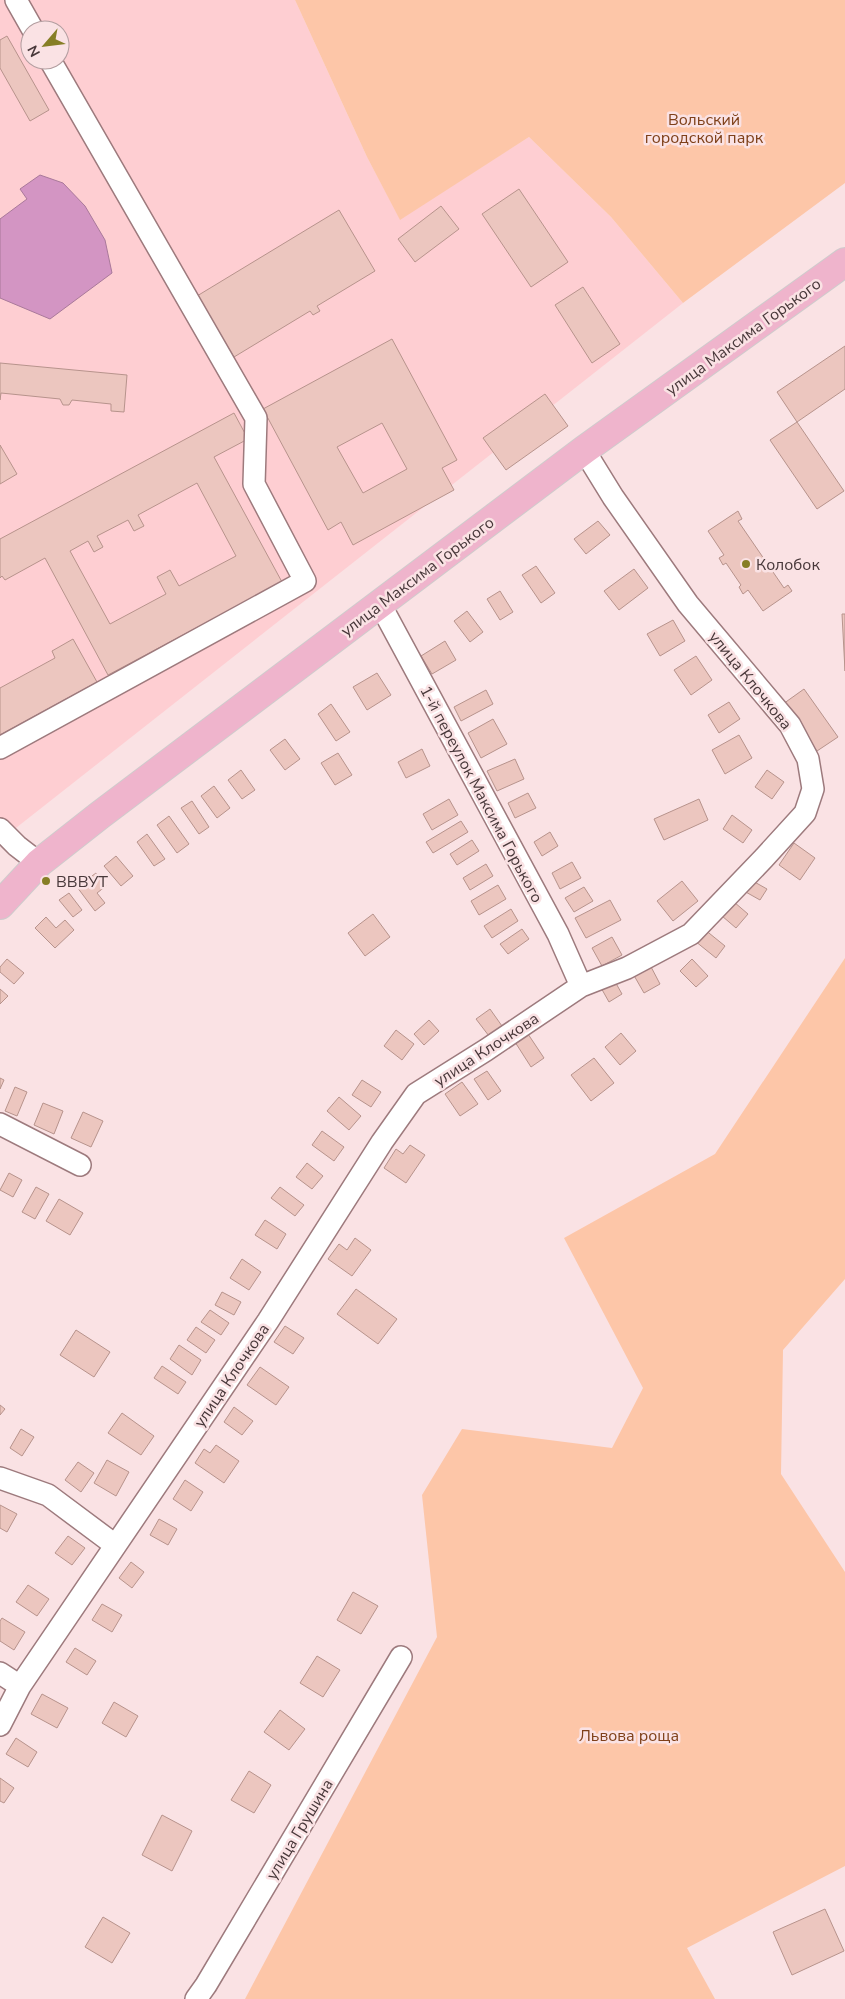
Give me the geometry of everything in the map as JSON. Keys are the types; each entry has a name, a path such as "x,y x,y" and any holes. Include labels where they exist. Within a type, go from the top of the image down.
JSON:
{"main road":[{"name":"улица Максима Горького","path":"0,905 39,863 100,815 584,450 845,262"}],"street":[{"path":"16,0 27,20"},
{"path":"0,748 305,581 254,484 256,418 56,70"},
{"name":"улица Клочкова","path":"0,1725 20,1686 268,1321 382,1142 416,1094 486,1050 581,986 627,968 691,934 805,813 813,790 808,759 790,725 688,604 613,496 584,450"},
{"name":"1-й переулок Максима Горького","path":"380,604 558,934 581,986"},
{"path":"0,829 17,846 39,863"},
{"path":"0,1124 80,1165"},
{"path":"0,1478 48,1495 114,1545"},
{"name":"улица Грушина","path":"196,1999 401,1657"},
{"path":"0,1672 20,1686"}],"shaded area":[{"path":"0,0 295,0 367,157 400,219 529,137 611,217 683,303 7,835 0,846"},
{"path":"40,175 63,183 85,206 105,240 112,273 50,319 0,298 0,219 27,199 20,189"}],"green space":[{"name":"Вольский городской парк","path":"295,0 845,0 845,183 683,303 611,217 529,137 400,220 367,157"},
{"name":"Львова роща","path":"845,958 845,1279 783,1350 781,1474 845,1572 845,1866 687,1948 715,1999 245,1999 437,1637 422,1495 462,1429 612,1448 643,1388 564,1238 715,1154"}],"building":[{"path":"7,36 20,59 20,70 26,70 49,110 30,121 0,68 0,40"},
{"path":"519,189 568,262 531,287 482,214"},
{"path":"441,206 459,229 415,262 398,239"},
{"path":"339,210 375,271 317,306 320,311 313,315 310,311 234,357 197,296"},
{"path":"583,287 620,344 592,363 555,305"},
{"path":"392,339 457,460 442,468 454,490 353,545 341,522 328,530 263,409","holes":["382,423 407,469 363,493 337,447"]},
{"path":"845,346 845,389 797,422 777,392"},
{"path":"0,363 127,375 124,412 111,411 111,404 72,400 69,405 63,405 60,399 1,393 0,400"},
{"path":"545,394 568,426 506,470 483,438"},
{"path":"234,413 248,439 214,457 282,582 108,675 45,558 5,580 2,576 0,578 0,539","holes":["197,483 236,556 179,586 170,570 157,577 166,594 110,624 70,551 88,541 94,552 103,547 97,536 128,520 134,531 144,526 138,515"]},
{"path":"797,422 844,491 817,509 770,440"},
{"path":"0,445 17,474 0,484"},
{"path":"738,511 742,519 738,521 784,588 788,585 792,591 763,611 748,590 743,594 739,587 741,585 726,563 723,565 719,558 724,555 708,531"},
{"path":"598,521 610,535 586,554 574,539"},
{"path":"536,566 555,593 541,603 522,575"},
{"path":"634,569 648,588 619,610 604,591"},
{"path":"500,591 513,612 500,620 487,599"},
{"path":"467,611 483,632 470,642 454,621"},
{"path":"842,614 845,614 845,671"},
{"path":"673,620 685,641 660,656 647,634"},
{"path":"73,639 97,682 0,735 0,688 55,658 52,651"},
{"path":"445,641 456,660 432,674 421,656"},
{"path":"696,656 712,680 691,695 674,670"},
{"path":"377,673 391,695 367,710 353,687"},
{"path":"804,689 838,737 817,751 783,704"},
{"path":"486,690 493,704 461,721 454,707"},
{"path":"729,702 740,719 719,733 708,715"},
{"path":"331,704 350,732 336,741 318,714"},
{"path":"493,719 507,744 481,758 468,733"},
{"path":"739,735 752,758 725,774 712,750"},
{"path":"285,739 300,759 285,770 270,750"},
{"path":"422,749 430,766 406,778 398,762"},
{"path":"338,753 352,775 335,785 321,763"},
{"path":"515,759 524,779 497,791 487,771"},
{"path":"241,770 255,790 242,799 228,780"},
{"path":"767,770 784,782 772,799 755,787"},
{"path":"214,786 230,808 217,818 201,796"},
{"path":"528,793 536,808 515,818 508,803"},
{"path":"449,799 458,815 432,830 423,814"},
{"path":"699,799 708,820 664,840 654,819"},
{"path":"192,801 209,827 199,834 181,808"},
{"path":"732,815 752,830 743,843 723,829"},
{"path":"169,816 189,844 177,853 157,825"},
{"path":"461,821 468,832 433,853 426,842"},
{"path":"550,832 558,846 542,856 534,842"},
{"path":"147,834 165,859 154,866 137,842"},
{"path":"472,840 479,851 457,865 450,854"},
{"path":"794,843 815,858 800,880 779,865"},
{"path":"116,856 133,876 121,886 104,866"},
{"path":"572,862 581,878 560,889 552,873"},
{"path":"486,864 493,876 470,890 463,878"},
{"path":"96,873 106,886 97,893 105,903 95,911 77,887"},
{"path":"751,880 767,889 760,900 744,891"},
{"path":"682,881 698,901 673,921 657,901"},
{"path":"498,885 506,899 479,915 471,901"},
{"path":"584,887 593,901 574,912 565,898"},
{"path":"69,893 82,910 73,917 59,900"},
{"path":"610,900 621,920 586,938 575,918"},
{"path":"734,902 748,914 736,928 722,916"},
{"path":"511,909 518,921 492,938 484,926"},
{"path":"373,914 390,937 365,956 348,933"},
{"path":"46,917 56,928 65,920 74,930 55,948 35,928"},
{"path":"522,929 529,939 508,954 500,944"},
{"path":"704,929 725,946 716,958 695,941"},
{"path":"612,937 622,955 602,966 592,948"},
{"path":"7,959 24,973 14,984 0,972 0,967"},
{"path":"692,959 708,976 696,987 680,971"},
{"path":"649,963 660,984 644,993 632,972"},
{"path":"613,978 622,994 609,1002 600,986"},
{"path":"0,989 8,996 0,1004"},
{"path":"490,1009 502,1026 489,1036 476,1019"},
{"path":"429,1020 439,1031 424,1045 414,1034"},
{"path":"396,1030 414,1044 402,1060 384,1046"},
{"path":"621,1033 636,1051 620,1065 605,1047"},
{"path":"528,1034 544,1058 531,1067 515,1042"},
{"path":"594,1058 614,1083 591,1101 571,1075"},
{"path":"487,1071 501,1091 488,1100 474,1079"},
{"path":"0,1078 4,1080 0,1089"},
{"path":"362,1080 381,1092 371,1107 352,1095"},
{"path":"462,1082 478,1104 460,1116 445,1094"},
{"path":"15,1087 27,1092 17,1116 5,1111"},
{"path":"339,1097 361,1116 349,1130 327,1111"},
{"path":"43,1103 63,1111 54,1134 34,1125"},
{"path":"83,1112 103,1121 91,1147 71,1138"},
{"path":"322,1131 344,1147 334,1161 312,1145"},
{"path":"410,1145 425,1155 406,1183 384,1168 396,1149 403,1154"},
{"path":"307,1163 323,1176 312,1189 296,1177"},
{"path":"9,1173 22,1180 13,1197 0,1190"},
{"path":"36,1187 49,1194 35,1219 22,1212"},
{"path":"280,1187 304,1205 295,1216 271,1198"},
{"path":"59,1199 83,1213 70,1235 46,1221"},
{"path":"265,1220 286,1234 277,1249 255,1235"},
{"path":"355,1238 371,1250 352,1276 328,1259 339,1244 347,1250"},
{"path":"242,1259 261,1272 249,1290 230,1278"},
{"path":"356,1289 397,1319 378,1344 337,1314"},
{"path":"222,1292 241,1302 234,1315 215,1305"},
{"path":"210,1310 229,1323 221,1335 201,1322"},
{"path":"285,1326 304,1338 293,1354 274,1342"},
{"path":"196,1327 215,1340 206,1353 187,1340"},
{"path":"76,1330 110,1352 94,1377 60,1355"},
{"path":"179,1345 201,1360 192,1375 170,1359"},
{"path":"162,1366 186,1382 178,1394 154,1378"},
{"path":"260,1367 289,1387 276,1405 247,1385"},
{"path":"0,1405 5,1409 0,1415"},
{"path":"234,1407 253,1421 242,1435 224,1422"},
{"path":"122,1413 154,1436 141,1455 108,1433"},
{"path":"21,1429 34,1437 22,1456 10,1448"},
{"path":"216,1445 239,1461 224,1483 195,1463 204,1449 210,1453"},
{"path":"107,1460 129,1472 116,1496 94,1483"},
{"path":"78,1462 94,1473 81,1492 65,1480"},
{"path":"185,1480 203,1492 191,1511 173,1499"},
{"path":"0,1505 17,1514 7,1532 0,1528"},
{"path":"159,1519 177,1529 168,1545 150,1535"},
{"path":"68,1536 85,1548 72,1565 55,1553"},
{"path":"131,1562 144,1572 132,1588 119,1578"},
{"path":"28,1585 49,1599 37,1616 16,1602"},
{"path":"353,1592 378,1606 361,1634 337,1620"},
{"path":"102,1604 122,1615 112,1632 92,1620"},
{"path":"2,1618 25,1632 14,1650 0,1641 0,1621"},
{"path":"75,1648 96,1661 87,1675 66,1662"},
{"path":"317,1656 340,1670 323,1697 300,1683"},
{"path":"42,1694 68,1708 57,1728 31,1714"},
{"path":"114,1702 138,1716 126,1737 102,1723"},
{"path":"280,1710 305,1729 289,1750 264,1732"},
{"path":"16,1738 37,1752 28,1767 6,1754"},
{"path":"249,1771 271,1785 254,1813 231,1800"},
{"path":"0,1778 14,1788 4,1803 0,1801"},
{"path":"162,1815 192,1831 172,1871 142,1855"},
{"path":"825,1909 844,1951 792,1975 773,1932"},
{"path":"103,1917 130,1933 112,1963 85,1947"}],"place":[{"name":"Колобок","path":"746,564"},
{"name":"ВВВУТ","path":"46,881"}]}
